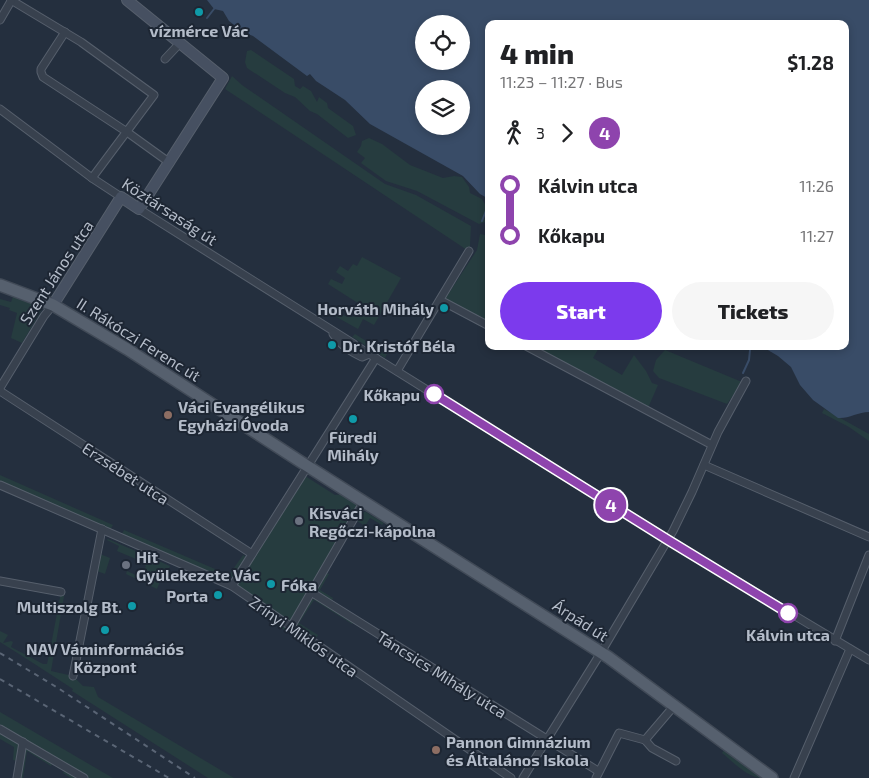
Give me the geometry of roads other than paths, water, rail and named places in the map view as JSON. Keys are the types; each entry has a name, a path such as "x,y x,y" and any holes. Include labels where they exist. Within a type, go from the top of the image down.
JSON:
{"main road":[{"name":"II. Rákóczi Ferenc út","path":"0,285 53,305 127,349 364,502"},
{"name":"Árpád út","path":"364,502 601,653 772,778"}],"street":[{"path":"127,0 223,78 139,209"},
{"path":"0,20 11,1 65,32 154,95 92,178"},
{"path":"65,32 41,69 42,75 46,80 127,132 170,163"},
{"path":"165,59 180,43"},
{"name":"Köztársaság út","path":"0,109 92,178 372,356"},
{"name":"Szent János utca","path":"0,390 121,197"},
{"path":"397,371 468,251"},
{"path":"440,300 485,324"},
{"name":"Köztársaság út","path":"330,330 342,346 362,357 372,356"},
{"path":"534,350 712,445"},
{"path":"232,586 308,466 372,356 668,540 869,660"},
{"path":"523,778 601,653 668,540 685,507 729,408 746,381"},
{"name":"Erzsébet utca","path":"0,390 252,554"},
{"path":"704,465 869,536"},
{"name":"Zrínyi Miklós utca","path":"0,485 232,586 511,778"},
{"path":"290,627 364,502"},
{"path":"74,676 102,529"},
{"path":"836,641 869,555"},
{"path":"0,581 61,592"},
{"name":"Táncsics Mihály utca","path":"311,592 546,740 597,775"},
{"path":"794,778 850,649"},
{"path":"646,740 674,706"},
{"path":"0,729 84,778"},
{"path":"597,775 619,732 646,740 652,748 676,761"},
{"path":"17,778 23,742"}],"water":[{"path":"207,0 869,0 869,412 838,418 813,400 800,385 791,367 768,350 849,350 849,20 485,20 485,197 463,176 370,124 345,100 316,81 310,74 307,76 253,36 243,32 229,21 223,11 214,9"}],"waterway":[{"path":"207,18 214,9"},
{"path":"482,221 485,213"},
{"path":"743,373 749,360 750,350"}],"railway":[{"path":"0,653 58,688 195,778"},
{"path":"0,679 169,778"}],"place":[{"name":"vízmérce Vác","path":"199,12"},
{"name":"Horváth Mihály","path":"444,308"},
{"name":"Dr. Kristóf Béla","path":"332,345"},
{"name":"Kőkapu","path":"434,394"},
{"name":"Váci Evangélikus Egyházi Óvoda","path":"168,415"},
{"name":"Füredi Mihály","path":"353,419"},
{"name":"Kisváci Regőczi-kápolna","path":"299,521"},
{"name":"Hit Gyülekezete Vác","path":"126,565"},
{"name":"Fóka","path":"271,584"},
{"name":"Porta","path":"218,595"},
{"name":"Multiszolg Bt.","path":"132,606"},
{"name":"Kálvin utca","path":"788,613"},
{"name":"NAV Váminformációs Központ","path":"105,630"},
{"name":"Pannon Gimnázium és Általános Iskola","path":"436,750"}]}
